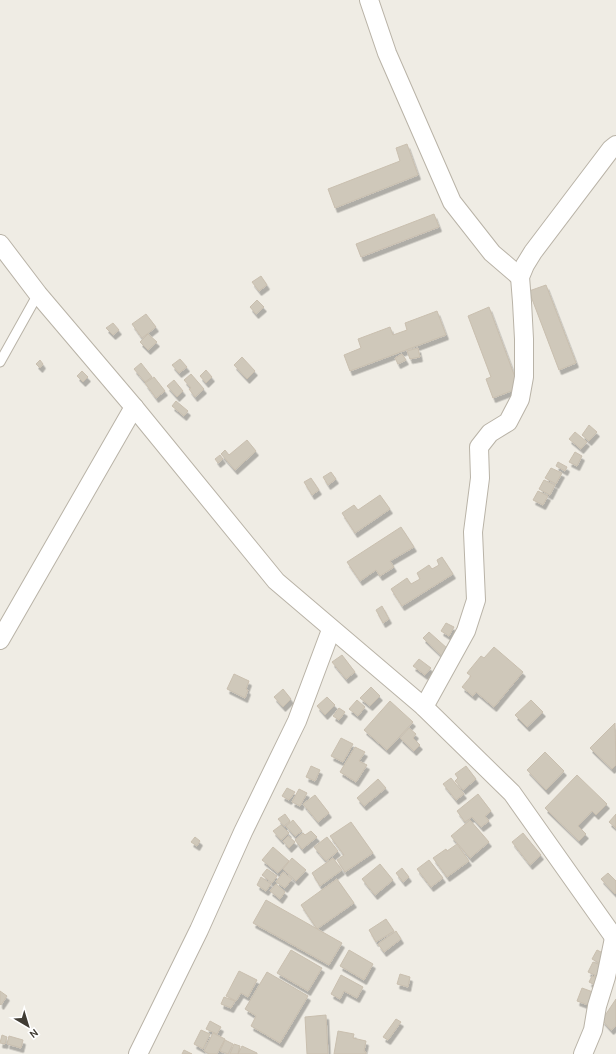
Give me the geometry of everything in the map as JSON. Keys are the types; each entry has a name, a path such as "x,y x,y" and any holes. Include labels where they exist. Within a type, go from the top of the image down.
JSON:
{"street":[{"path":"369,0 387,53 452,202 492,253 520,278"},
{"path":"424,707 466,631 476,600 473,532 480,478 479,447 490,433 508,422 520,399 524,377 524,324 520,278 533,252 611,149 616,145"},
{"path":"0,244 38,294 134,407 276,582 424,707 512,793 615,939 597,1006 593,1030 583,1054"},
{"path":"0,640 134,407"},
{"path":"138,1054 199,930 243,832 296,721 332,630"}],"lane":[{"path":"0,362 38,294"}],"building":[{"path":"407,144 418,175 335,208 328,189 400,161 396,148"},
{"path":"434,214 439,227 361,257 356,244"},
{"path":"261,276 267,285 259,291 252,282"},
{"path":"546,285 576,363 559,370 529,291"},
{"path":"257,300 264,307 256,314 250,307"},
{"path":"489,307 519,388 493,398 486,379 491,377 468,316"},
{"path":"437,311 446,335 350,371 344,355 361,348 358,339 390,327 393,335 407,330 405,323"},
{"path":"146,314 156,327 142,338 132,324"},
{"path":"113,323 119,330 113,335 106,328"},
{"path":"148,334 157,342 148,350 140,342"},
{"path":"418,348 420,357 410,359 407,351"},
{"path":"402,354 406,360 398,364 395,358"},
{"path":"242,357 255,371 247,379 234,365"},
{"path":"180,359 187,367 179,373 172,365"},
{"path":"40,360 43,364 40,368 36,364"},
{"path":"141,363 152,377 145,382 134,369"},
{"path":"206,370 212,377 206,383 200,376"},
{"path":"82,371 88,377 83,382 77,376"},
{"path":"191,374 204,389 195,397 189,389 191,388 184,380"},
{"path":"154,377 165,391 156,398 145,383"},
{"path":"174,380 183,391 177,397 167,386"},
{"path":"176,401 188,411 184,416 172,406"},
{"path":"589,425 597,432 589,441 582,435"},
{"path":"575,432 587,442 581,449 569,439"},
{"path":"247,440 256,451 235,470 221,454 225,450 229,455"},
{"path":"575,452 582,456 577,466 569,462"},
{"path":"220,455 223,459 218,463 215,459"},
{"path":"558,462 567,467 565,471 556,466"},
{"path":"551,468 562,473 556,484 545,478"},
{"path":"331,472 336,479 328,485 323,477"},
{"path":"311,478 319,490 312,495 304,482"},
{"path":"544,480 555,485 550,495 539,489"},
{"path":"538,491 548,496 543,505 533,500"},
{"path":"380,495 390,509 355,533 342,513 354,505 358,510"},
{"path":"401,527 414,547 390,561 394,567 380,576 376,570 360,581 347,562"},
{"path":"442,557 453,574 402,606 391,589 407,578 411,584 420,579 417,573 429,565 432,569 439,565 437,560"},
{"path":"382,606 389,619 383,623 376,610"},
{"path":"446,623 454,627 449,636 441,631"},
{"path":"429,632 448,649 442,656 423,638"},
{"path":"494,647 523,672 494,707 476,692 473,696 462,687 471,676 467,673 481,656 484,658"},
{"path":"342,655 355,672 346,679 332,662"},
{"path":"419,659 431,668 425,675 413,666"},
{"path":"234,674 249,681 245,698 227,689"},
{"path":"371,687 380,696 370,706 360,698"},
{"path":"283,689 291,699 283,707 274,697"},
{"path":"327,697 335,705 325,715 317,706"},
{"path":"357,700 365,707 358,716 349,709"},
{"path":"531,700 543,712 527,727 515,715"},
{"path":"390,701 413,722 387,750 364,730"},
{"path":"339,708 345,712 339,720 333,716"},
{"path":"615,723 616,765 612,769 590,748"},
{"path":"409,728 416,734 413,738 420,745 414,751 400,738"},
{"path":"341,738 353,744 343,762 331,756"},
{"path":"355,747 365,752 359,761 367,765 356,782 340,772"},
{"path":"545,752 564,771 546,790 527,770"},
{"path":"311,766 320,770 315,781 306,777"},
{"path":"466,766 476,779 463,790 455,781 458,778 455,774"},
{"path":"577,775 607,804 596,815 592,811 578,826 586,834 579,841 545,808"},
{"path":"451,778 464,794 456,800 443,784"},
{"path":"378,779 386,788 364,806 357,798"},
{"path":"287,788 295,792 289,800 282,796"},
{"path":"299,789 307,793 300,806 292,802"},
{"path":"478,794 491,811 485,816 489,821 481,827 472,817 465,822 457,811"},
{"path":"315,795 329,813 318,822 303,804"},
{"path":"285,814 290,821 284,826 278,819"},
{"path":"616,814 616,828 609,822"},
{"path":"293,820 302,831 295,836 286,826"},
{"path":"470,820 489,842 470,858 451,836"},
{"path":"351,822 373,853 345,872 337,860 344,855 330,836"},
{"path":"281,825 289,833 281,840 273,831"},
{"path":"311,831 317,837 302,849 295,840 303,833 305,835"},
{"path":"523,833 541,855 530,865 512,842"},
{"path":"288,836 295,842 289,848 283,841"},
{"path":"195,837 200,841 197,846 191,842"},
{"path":"327,837 338,851 326,861 314,847"},
{"path":"457,844 469,861 447,877 433,858 446,849 447,851"},
{"path":"273,847 289,861 278,873 262,860"},
{"path":"292,858 306,870 296,881 283,869"},
{"path":"333,858 342,870 320,886 312,873"},
{"path":"429,860 443,878 431,887 417,869"},
{"path":"380,864 393,880 375,895 362,879"},
{"path":"402,868 409,877 403,882 396,873"},
{"path":"267,869 277,876 272,883 262,875"},
{"path":"283,872 292,879 285,888 276,882"},
{"path":"608,873 616,881 615,894 601,879"},
{"path":"261,877 271,884 266,891 257,885"},
{"path":"337,879 354,903 317,929 301,905"},
{"path":"276,884 285,892 280,899 270,891"},
{"path":"266,900 342,943 329,965 253,923"},
{"path":"386,919 394,931 376,942 369,930"},
{"path":"396,931 401,939 384,952 378,944"},
{"path":"291,950 322,968 308,991 277,973"},
{"path":"349,950 373,964 364,980 340,966"},
{"path":"597,950 609,956 604,966 592,959"},
{"path":"593,962 603,966 599,977 588,972"},
{"path":"239,971 257,980 248,997 241,993 236,1001 226,996"},
{"path":"267,972 308,996 280,1043 251,1026 256,1016 245,1009"},
{"path":"400,974 410,977 408,987 397,984"},
{"path":"341,975 363,987 357,998 344,991 340,999 331,994"},
{"path":"592,976 598,978 595,985 589,982"},
{"path":"582,988 593,992 588,1005 577,1001"},
{"path":"0,991 7,996 1,1005 0,1004"},
{"path":"224,997 235,1001 231,1008 221,1004"},
{"path":"616,999 616,1026 611,1030 602,1020"},
{"path":"326,1015 328,1054 307,1054 305,1017"},
{"path":"396,1019 401,1022 388,1040 383,1037"},
{"path":"210,1021 221,1027 217,1034 206,1029"},
{"path":"201,1030 210,1034 203,1049 194,1044"},
{"path":"338,1031 354,1034 353,1038 366,1041 364,1051 366,1054 334,1054"},
{"path":"213,1033 225,1039 217,1054 209,1054 204,1051"},
{"path":"2,1035 7,1037 5,1044 0,1043"},
{"path":"9,1036 23,1040 21,1048 7,1044"},
{"path":"225,1040 233,1044 228,1054 220,1051"},
{"path":"234,1044 240,1046 238,1054 230,1054"},
{"path":"242,1046 257,1053 257,1054 238,1054"},
{"path":"184,1050 192,1054 182,1054"}]}
